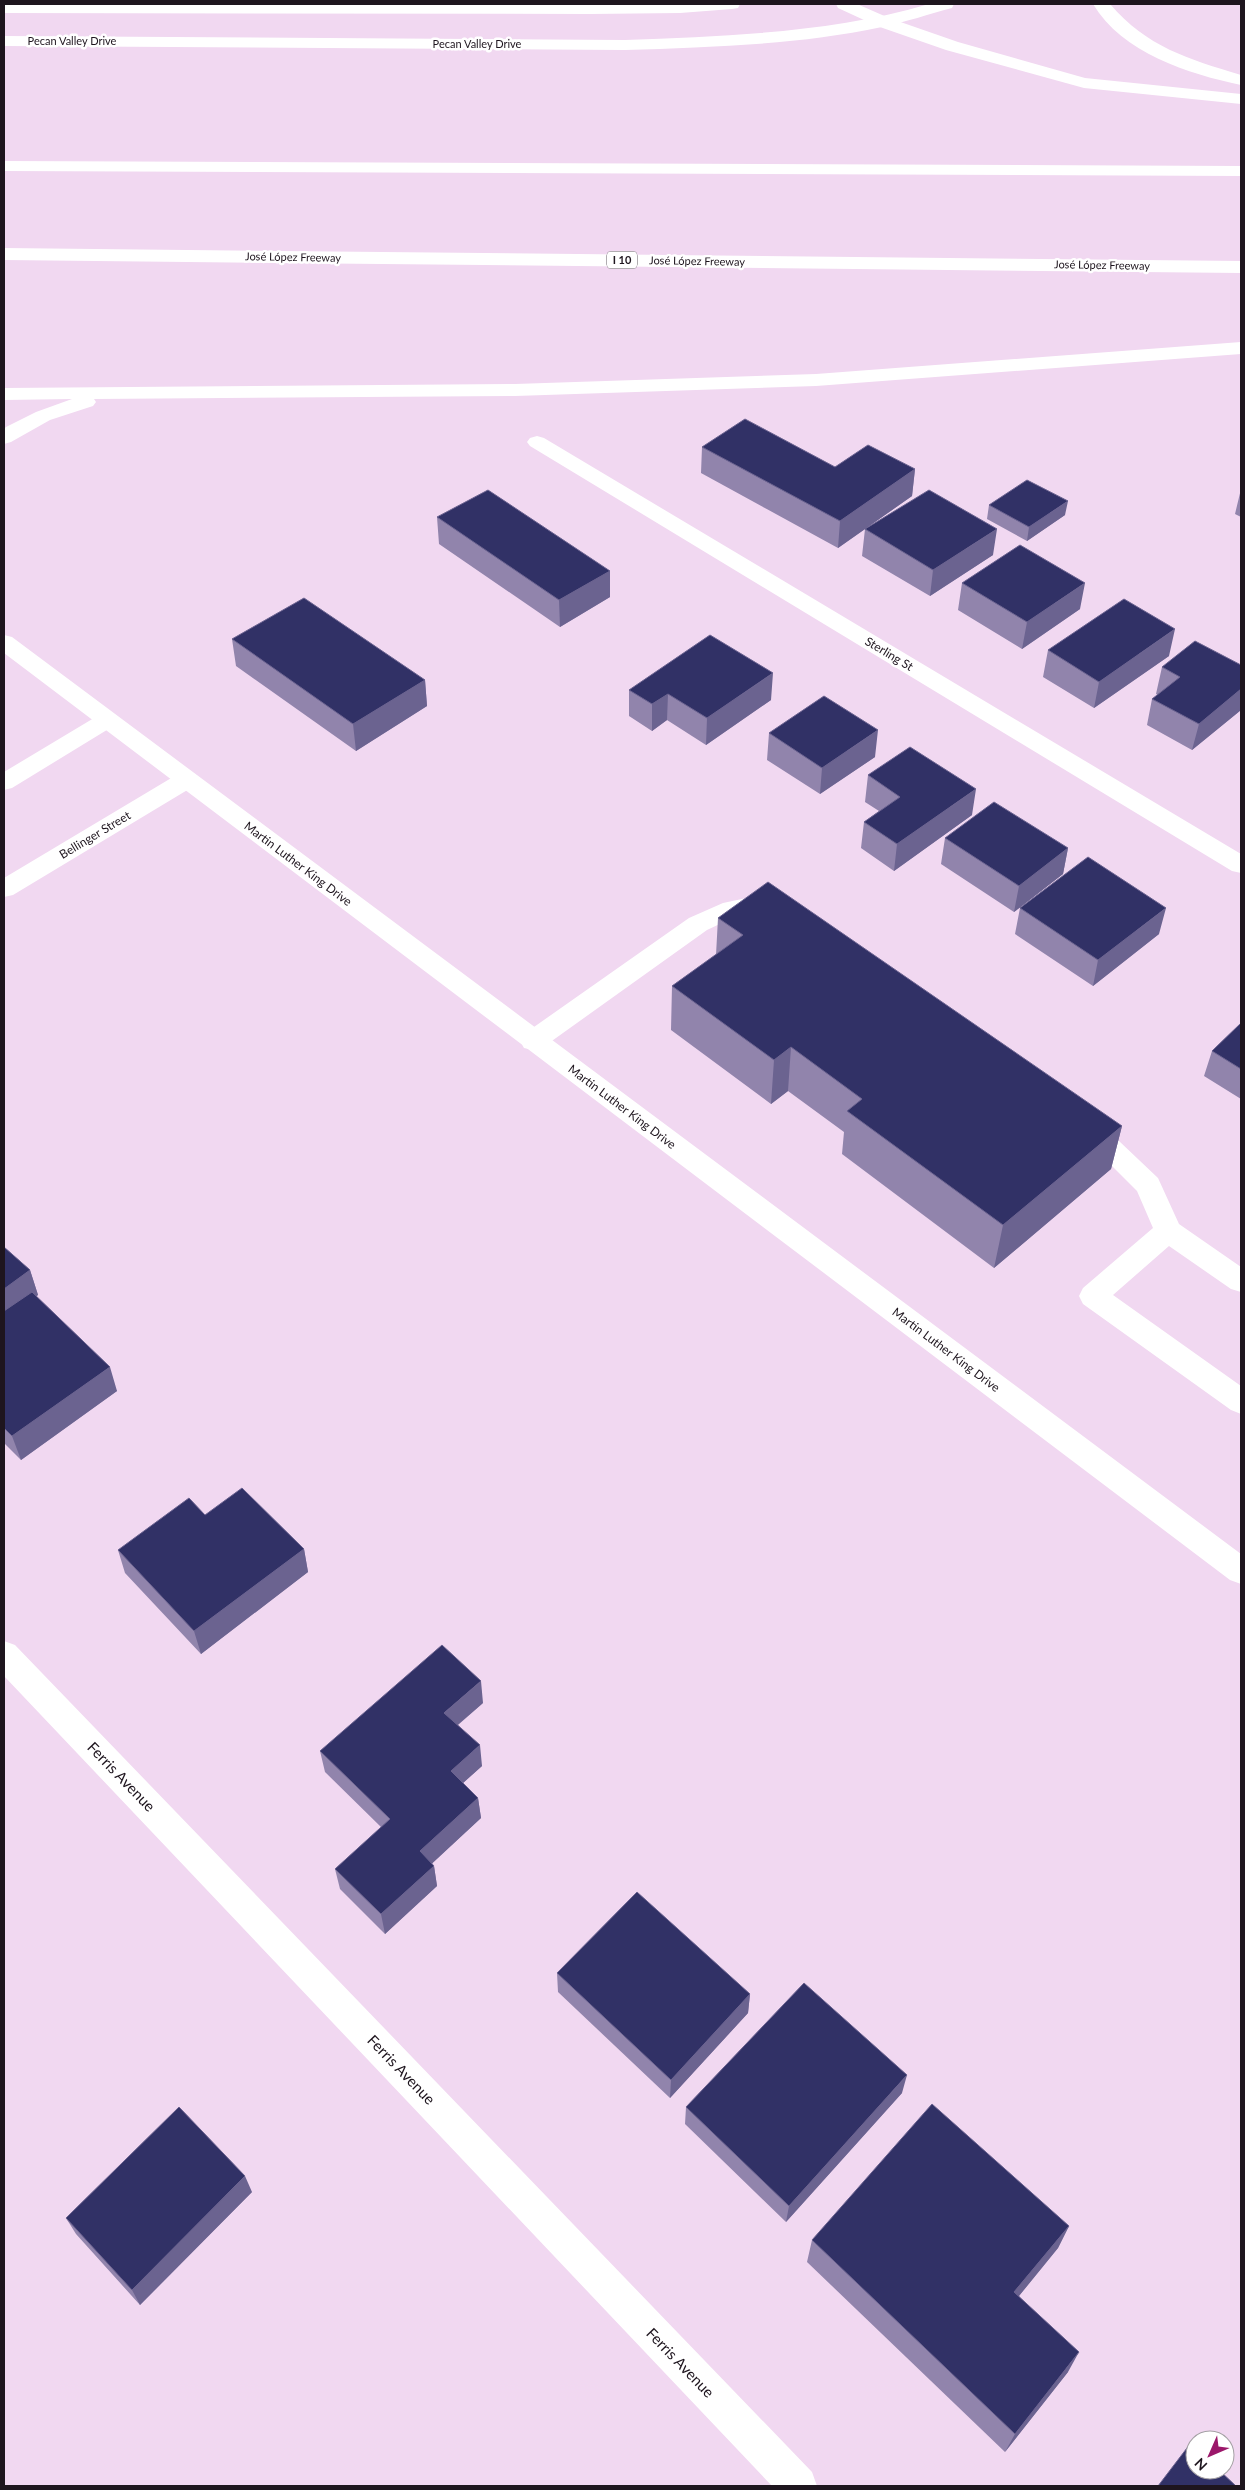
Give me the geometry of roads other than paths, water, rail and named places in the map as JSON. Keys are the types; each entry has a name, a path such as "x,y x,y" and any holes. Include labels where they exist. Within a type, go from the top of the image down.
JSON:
{"main road":[{"path":"4,8 459,6 680,8 732,4"},
{"path":"844,4 884,22 952,46 1084,83 1241,99"},
{"name":"Pecan Valley Drive","path":"4,41 625,45 714,42 797,36 884,22 946,4"},
{"path":"1102,4 1117,24 1145,46 1183,63 1241,80"},
{"path":"7,166 1241,171"},
{"name":"José López Freeway","path":"4,254 1241,266"},
{"path":"4,394 515,390 816,380 1241,348"},
{"path":"4,438 19,427 63,408 122,394"},
{"name":"Sterling St","path":"537,442 1241,866"},
{"name":"Martin Luther King Drive","path":"4,642 1241,1571"},
{"path":"4,782 106,720"},
{"name":"Bellinger Street","path":"5,886 186,780"},
{"path":"533,1041 698,924 732,909 756,905 783,918"},
{"path":"1069,1119 1110,1148 1148,1185 1168,1231 1241,1281"},
{"path":"1168,1231 1093,1296 1241,1402"},
{"name":"Ferris Avenue","path":"4,1654 798,2486"}]}
